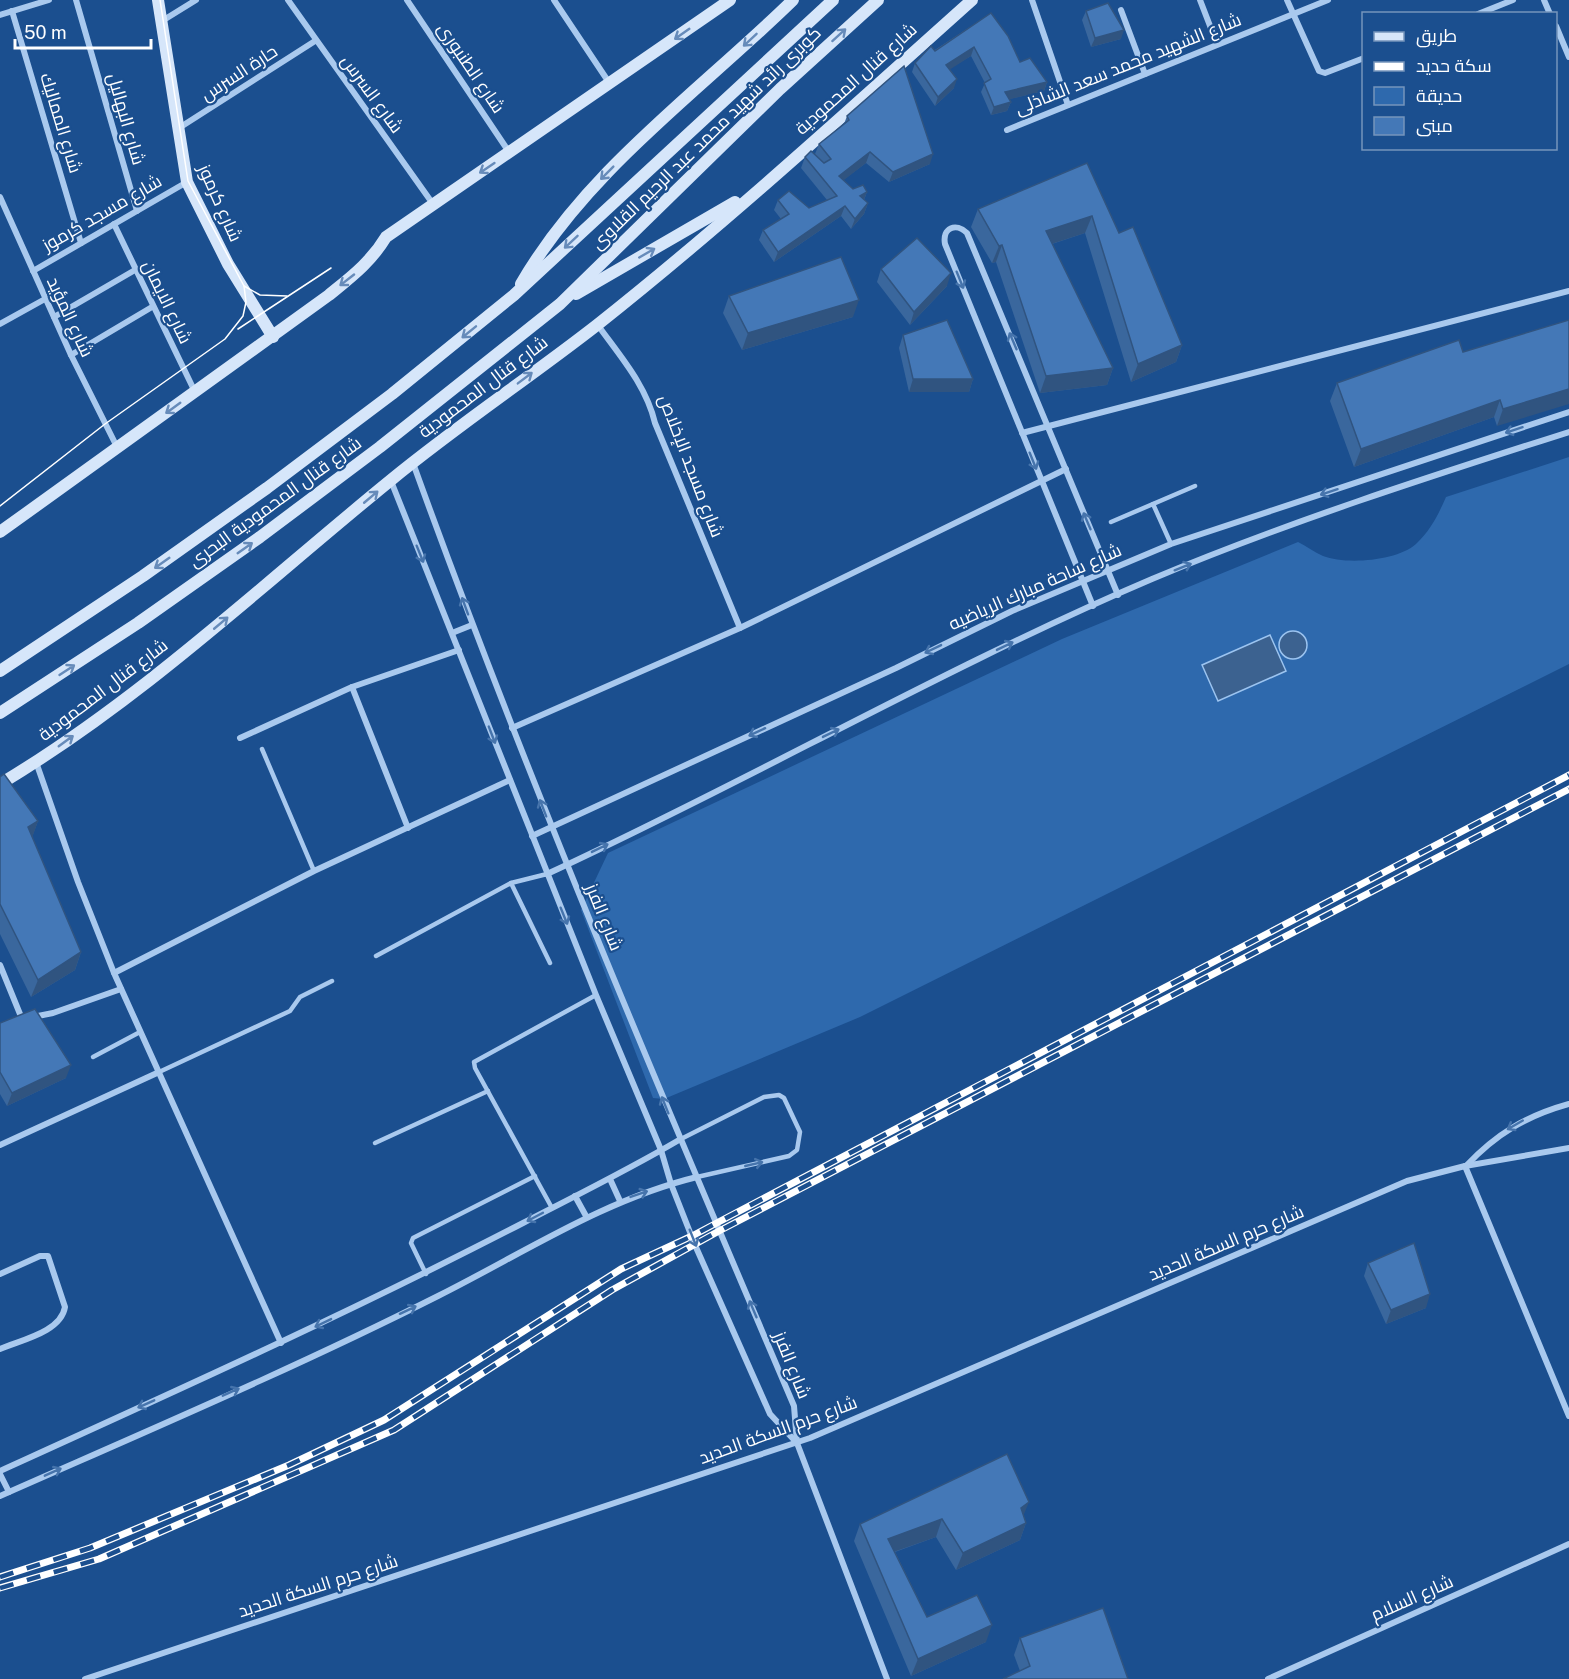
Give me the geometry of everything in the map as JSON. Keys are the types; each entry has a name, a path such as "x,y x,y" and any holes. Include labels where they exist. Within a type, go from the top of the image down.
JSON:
{"main road":[{"name":"شارع كرموز","path":"158,0 187,182 228,264 273,337"},
{"path":"0,532 273,337 361,270 375,255 386,237 730,0"},
{"path":"514,295 553,234 599,181 793,0"},
{"name":"كوبرى رائد شهيد محمد عبد الرحيم القلاوى","path":"514,295 833,0"},
{"name":"كوبرى رائد شهيد محمد عبد الرحيم القلاوى","path":"560,304 780,89 878,0"},
{"name":"شارع قنال المحمودية","path":"0,784 36,762 202,639 413,462 597,324 766,184 972,0"},
{"path":"560,304 766,184"},
{"name":"شارع قنال المحمودية البحرى","path":"0,671 249,502 392,394 514,295"},
{"name":"شارع قنال المحمودية البحرى","path":"0,713 138,623 268,531 380,447 560,304"}],"street":[{"path":"0,14 49,0"},
{"name":"شارع البهاليل","path":"76,0 137,211"},
{"path":"162,21 196,0"},
{"name":"شارع السرس","path":"288,0 433,204"},
{"name":"شارع الطنبورى","path":"407,0 510,153"},
{"path":"554,0 610,84"},
{"path":"1032,0 1068,105"},
{"path":"1200,0 1217,44"},
{"path":"1287,0 1318,70 1325,72 1362,59"},
{"name":"شارع الشهيد محمد سعد الشاذلى","path":"1007,130 1328,0"},
{"path":"1483,12 1513,0"},
{"path":"1121,10 1146,74"},
{"name":"شارع المماليك","path":"12,12 81,243"},
{"path":"1557,28 1569,57"},
{"name":"حارة السرس","path":"178,129 315,41"},
{"name":"شارع مسجد كرموز","path":"33,271 187,182"},
{"name":"شارع المؤيد","path":"0,197 71,355 117,447"},
{"name":"شارع الايمان","path":"114,224 152,307 195,392"},
{"path":"1093,606 945,244 944,237 947,230 954,226 962,227 967,233 1118,595"},
{"path":"54,317 135,270"},
{"path":"1022,433 1569,291"},
{"path":"0,324 45,299"},
{"path":"71,355 152,307"},
{"name":"شارع مسجد الإخلاص","path":"597,324 651,403 656,423 740,628"},
{"name":"شارع ساحة مبارك الرياضيه","path":"532,836 896,668 1012,611 1171,544 1569,412"},
{"path":"547,873 1024,637 1118,595 1297,521 1569,432"},
{"name":"شارع الفرز","path":"413,462 472,625 551,827 679,1140 697,1177 794,1406 797,1443"},
{"path":"512,728 740,628 1066,469"},
{"name":"شارع الفرز","path":"391,480 596,995 661,1150 671,1184 770,1414 797,1443"},
{"path":"452,633 472,625"},
{"path":"240,738 352,687 459,650"},
{"path":"352,687 408,828"},
{"path":"36,762 78,882 114,974 281,1344"},
{"path":"114,974 314,871 510,780"},
{"path":"0,965 18,1019 54,1013 121,989"},
{"path":"0,1145 157,1072"},
{"path":"1569,1104 1539,1112 1512,1126 1487,1144 1465,1166 1569,1416"},
{"path":"9,1492 0,1472 281,1344 426,1274 610,1179 679,1140"},
{"name":"شارع حرم السكة الحديد","path":"85,1679 797,1443 1407,1181 1465,1166 1569,1148"},
{"path":"0,1496 438,1296 586,1216 620,1201 697,1177"},
{"path":"610,1179 620,1201"},
{"path":"575,1196 586,1216"},
{"path":"0,1274 40,1256 48,1256 65,1307 64,1315 56,1324 0,1349"},
{"path":"797,1443 887,1679"},
{"name":"شارع السلام","path":"1268,1679 1569,1544"}],"lane":[{"path":"1111,522 1195,486"},
{"path":"1153,504 1171,544"},
{"path":"262,749 314,871"},
{"path":"376,956 511,883 547,873"},
{"path":"511,883 550,963"},
{"path":"157,1072 290,1011 300,997 332,981"},
{"path":"552,1208 475,1068 476,1060 596,995"},
{"path":"93,1057 140,1032"},
{"path":"375,1143 488,1091"},
{"path":"679,1140 764,1097 779,1095 784,1098 800,1132 797,1150 789,1156 697,1177"},
{"path":"426,1274 411,1243 413,1238 535,1176"}],"green space":[{"path":"1569,457 1569,664 860,1017 664,1099 653,1098 581,910 608,853 1062,639 1298,542 1333,559 1371,560 1397,554 1407,550 1421,539 1434,522 1446,497"}],"shaded area":[{"path":"1293,631 1303,635 1307,645 1303,655 1293,659 1283,655 1279,645 1283,635"},
{"path":"1270,635 1286,671 1218,701 1202,665"}],"building":[{"path":"1108,3 1124,30 1095,38 1086,11"},
{"path":"991,13 1008,36 1020,62 1030,58 1047,82 1005,92 1011,102 994,107 984,83 991,79 974,47 946,65 957,79 938,97 915,63 931,46 935,51"},
{"path":"904,66 933,154 893,172 870,152 839,176 853,189 863,185 867,192 860,196 868,203 855,219 845,206 778,252 763,230 789,214 778,200 789,191 809,208 837,196 805,157 811,151 824,163 831,159 819,144 849,120 847,116"},
{"path":"1087,163 1119,233 1133,227 1182,345 1138,364 1092,216 1046,231 1113,368 1046,376 1002,245 999,246 978,209"},
{"path":"917,238 951,273 914,312 881,269"},
{"path":"841,257 859,300 748,333 729,296"},
{"path":"947,320 973,379 913,379 903,335"},
{"path":"1569,320 1569,389 1503,409 1500,400 1361,449 1337,383 1459,340 1463,352"},
{"path":"4,774 38,821 28,827 81,952 38,980 0,904 0,777"},
{"path":"35,1009 71,1065 12,1093 0,1072 0,1023"},
{"path":"1414,1243 1430,1294 1391,1310 1368,1263"},
{"path":"1007,1454 1029,1502 1021,1508 1026,1523 963,1553 942,1519 888,1539 927,1617 977,1595 992,1625 918,1659 860,1524"},
{"path":"1103,1608 1128,1679 1003,1679 1030,1666 1020,1638"}],"tram line":[{"path":"0,506 105,424 225,339 243,316 246,302 244,286 188,181 160,0"},
{"path":"238,329 331,268"},
{"path":"244,286 260,295 287,296"}],"railway":[{"path":"0,1577 90,1548 289,1465 384,1420 621,1269 692,1236 1569,775"},
{"path":"0,1588 99,1559 394,1430 612,1290 719,1231 1569,789"}]}
